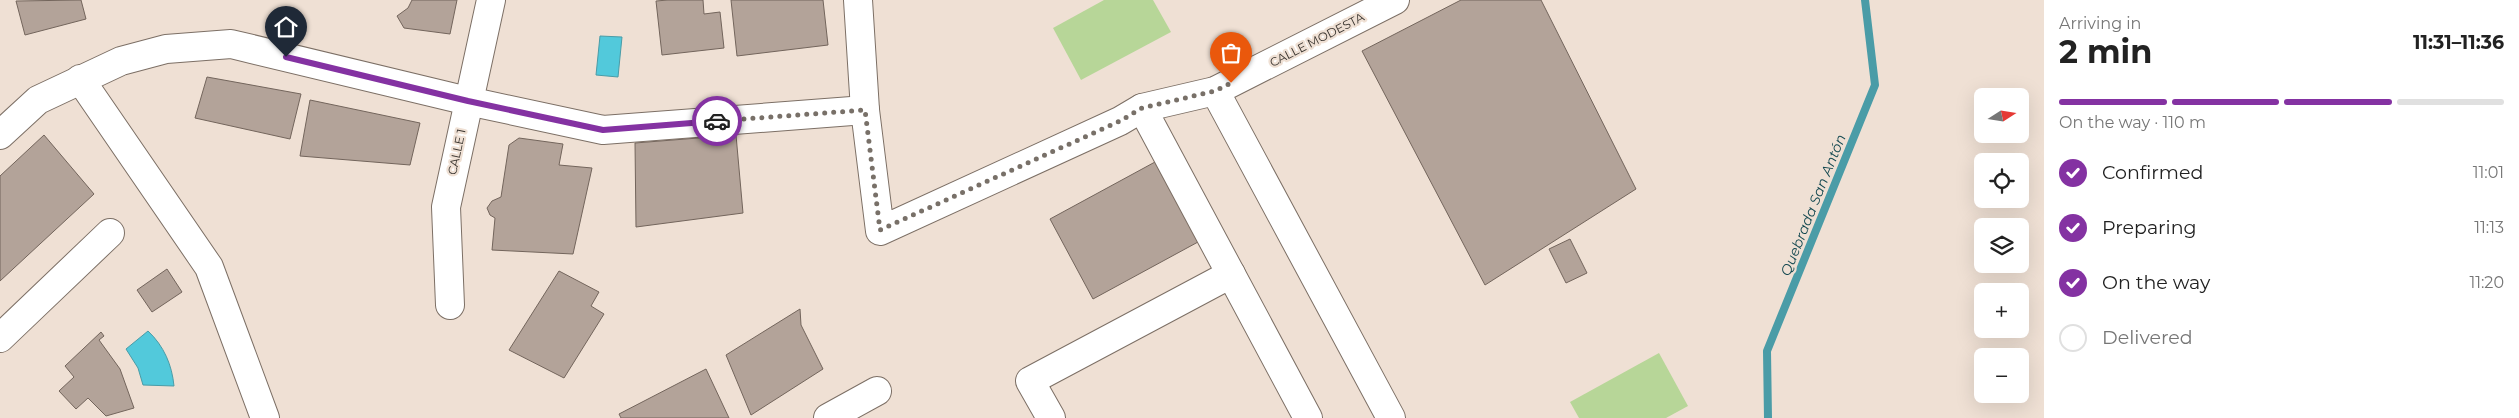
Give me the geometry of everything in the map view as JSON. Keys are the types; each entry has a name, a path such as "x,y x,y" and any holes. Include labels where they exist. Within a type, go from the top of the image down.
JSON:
{"street":[{"name":"CALLE 1","path":"450,305 446,207 491,0"},
{"path":"0,135 38,100 121,61 166,49 231,44 468,101 603,130 865,110 858,0"},
{"name":"CALLE MODESTA","path":"865,110 880,230 1120,121 1142,108 1215,91 1395,0"},
{"path":"80,79 209,267 265,418"},
{"path":"1215,91 1392,418"},
{"path":"1142,108 1308,418"},
{"path":"0,338 110,233"},
{"path":"1051,418 1030,381 1231,274"},
{"path":"828,418 876,391"}],"green space":[{"path":"1104,0 1153,0 1171,32 1081,80 1053,28"},
{"path":"1659,353 1688,406 1666,418 1579,418 1570,402"}],"water":[{"path":"600,36 622,37 618,77 596,75"},
{"path":"148,331 159,343 166,356 174,386 143,385 138,368 126,349"}],"building":[{"path":"81,0 86,19 25,35 16,1"},
{"path":"412,0 457,0 450,34 404,28 397,16 408,8"},
{"path":"703,0 704,14 720,12 724,48 662,55 656,1"},
{"path":"731,0 823,0 828,45 737,56"},
{"path":"1461,0 1541,0 1636,189 1485,285 1362,51"},
{"path":"207,77 301,94 290,139 195,118"},
{"path":"310,100 420,123 410,165 300,156"},
{"path":"44,135 94,194 0,281 0,176"},
{"path":"736,135 743,213 636,227 635,143"},
{"path":"519,138 563,144 559,165 592,168 573,254 492,250 495,218 490,215 487,208 492,201 501,197 509,145"},
{"path":"1155,162 1198,242 1093,299 1050,219"},
{"path":"1570,239 1587,273 1566,283 1549,249"},
{"path":"167,269 182,292 152,312 137,290"},
{"path":"559,271 599,292 591,306 604,314 564,378 509,350"},
{"path":"800,309 801,325 823,369 751,415 726,355"},
{"path":"101,332 104,336 99,340 120,369 134,408 106,416 88,398 76,409 59,391 74,377 65,366"},
{"path":"706,369 729,418 621,418 619,414"}],"waterway":[{"name":"Quebrada San Antón","path":"1768,418 1767,351 1875,85 1865,0"}],"way so far":[{"path":"717,121 865,110 880,230 1120,121 1142,108 1215,91 1231,83"}],"route":[{"path":"286,57 468,101 603,130 717,121"}]}
